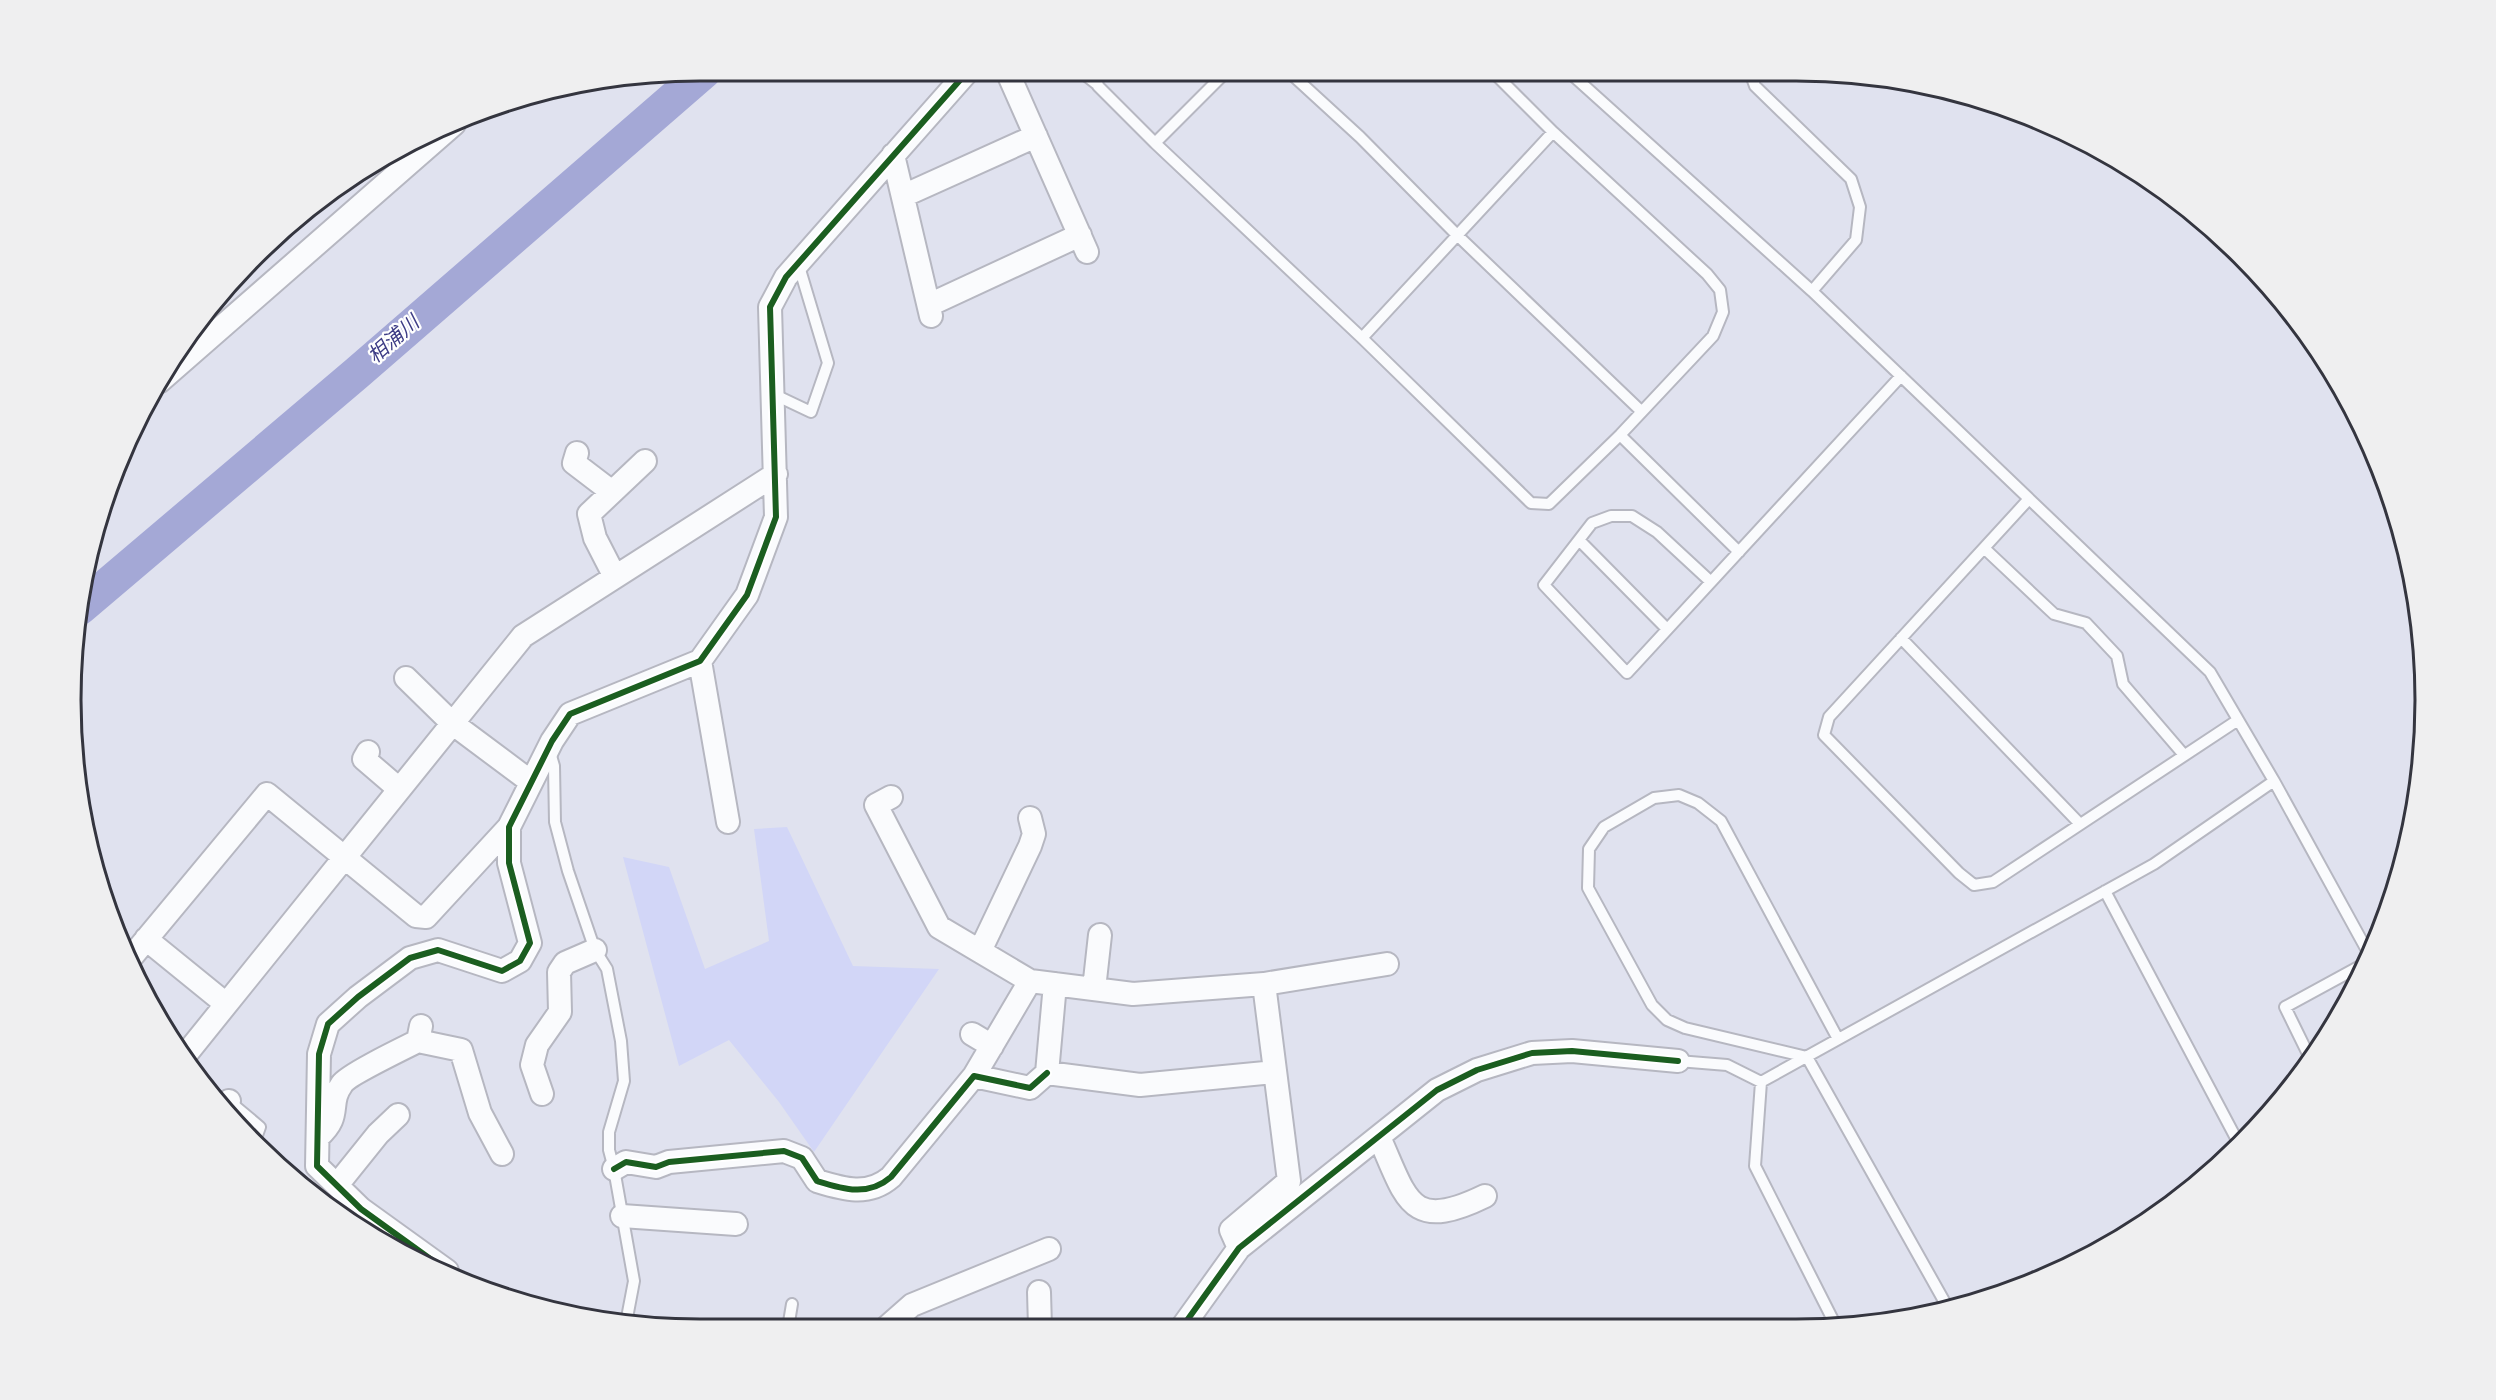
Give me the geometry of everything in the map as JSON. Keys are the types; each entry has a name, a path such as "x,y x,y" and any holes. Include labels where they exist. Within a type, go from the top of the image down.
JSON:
{"street":[{"path":"135,952 267,794 416,916 426,917 509,827 549,748 570,714 700,661 747,595 776,517 770,307 786,277 959,81"},
{"path":"893,155 930,311 1083,244 1011,81"},
{"path":"903,196 1036,136"},
{"path":"181,363 434,141"},
{"path":"577,453 574,463 612,492"},
{"path":"615,577 595,538 589,514 645,461"},
{"path":"189,1050 523,636 776,474"},
{"path":"700,661 728,822"},
{"path":"406,678 452,723 531,782"},
{"path":"364,759 399,789"},
{"path":"891,796 876,805 939,927 1030,981 1133,994 1264,984 1375,971"},
{"path":"980,951 1030,846 1034,834 1030,818"},
{"path":"402,1243 343,1200 318,1166 319,1054 328,1024 358,997 410,958 438,950 502,971 520,961 530,943 509,862 509,827"},
{"path":"1094,989 1100,935"},
{"path":"146,939 226,1004"},
{"path":"542,1094 532,1065 537,1046 560,1012 559,972 565,963 595,950"},
{"path":"614,1168 626,1162 656,1167 669,1162 784,1152 802,1158 817,1181 853,1191 881,1186 897,1155 974,1076 1030,981"},
{"path":"974,1076 1030,1088 1047,1073 1055,984"},
{"path":"1239,1248 1231,1230 1289,1181 1264,984"},
{"path":"318,1137 330,1126 335,1112 335,1095 343,1082 419,1033 461,1050 480,1113 502,1154"},
{"path":"972,1034 992,1046"},
{"path":"1188,1319 1239,1248 1437,1090 1477,1070 1532,1053 1572,1051 1678,1061"},
{"path":"1047,1073 1140,1085 1275,1072"},
{"path":"343,1200 378,1134 398,1115"},
{"path":"1379,1137 1406,1198 1419,1208 1439,1212 1458,1209 1485,1196"},
{"path":"622,1216 736,1224"},
{"path":"896,1319 912,1305 1049,1249"},
{"path":"1040,1292 1040,1319"}],"lane":[{"path":"1092,81 1362,338 1531,503 1549,504 1620,435 1713,336 1723,312 1720,290 1707,274 1553,132 1502,81"},
{"path":"1097,81 1098,86"},
{"path":"1155,143 1217,81"},
{"path":"1299,81 1360,137 1456,234 1641,411"},
{"path":"1579,81 1812,291 2210,672 2274,781 2364,945"},
{"path":"1753,81 1755,86 1851,179 1860,207 1856,240 1812,291"},
{"path":"1362,338 1553,132"},
{"path":"773,394 811,412 828,363 798,263"},
{"path":"1711,582 1657,532 1632,516 1611,516 1592,523 1544,585 1627,673 1711,582 1738,552 1901,376"},
{"path":"1620,435 1738,552"},
{"path":"2028,500 1829,717 1824,735 1959,873 1974,885 1993,882 2238,720"},
{"path":"1580,540 1667,629"},
{"path":"1984,548 2054,614 2086,623 2117,656 2123,684 2184,755"},
{"path":"1901,638 2080,824"},
{"path":"549,748 554,766 555,822 568,871 595,950 608,969 621,1041 624,1081 609,1132 609,1150 634,1281 628,1315"},
{"path":"1761,1082 2154,864 2274,781"},
{"path":"1838,1039 1721,821 1698,802 1678,795 1654,798 1604,827 1589,849 1588,888 1652,1005 1667,1020 1685,1028 1807,1057 1944,1301"},
{"path":"2105,891 2235,1137"},
{"path":"2306,1050 2285,1007 2353,970"},
{"path":"1678,1061 1727,1065 1761,1082"},
{"path":"1761,1082 1755,1166 1831,1318"},
{"path":"240,1114 260,1126 258,1133"},
{"path":"790,1319 792,1304"}],"shaded area":[{"path":"787,827 853,966 939,969 814,1152 779,1102 729,1040 679,1066 623,857 669,867 705,969 769,941 754,829"}],"waterway":[{"name":"相浦川","path":"89,600 357,373 693,81"}],"cycle path":[{"path":"422,1253 361,1209 317,1166 319,1054 328,1024 358,997 410,958 438,950 502,971 520,961 530,943 509,863 509,827 552,741 570,714 700,661 747,595 776,517 770,307 786,277 959,81"},
{"path":"1188,1319 1239,1248 1437,1090 1477,1070 1532,1053 1572,1051 1678,1061"},
{"path":"614,1169 626,1162 656,1167 669,1162 784,1151 802,1158 817,1181 846,1189 864,1189 873,1187 891,1177 974,1076 1030,1088 1047,1073"}]}
